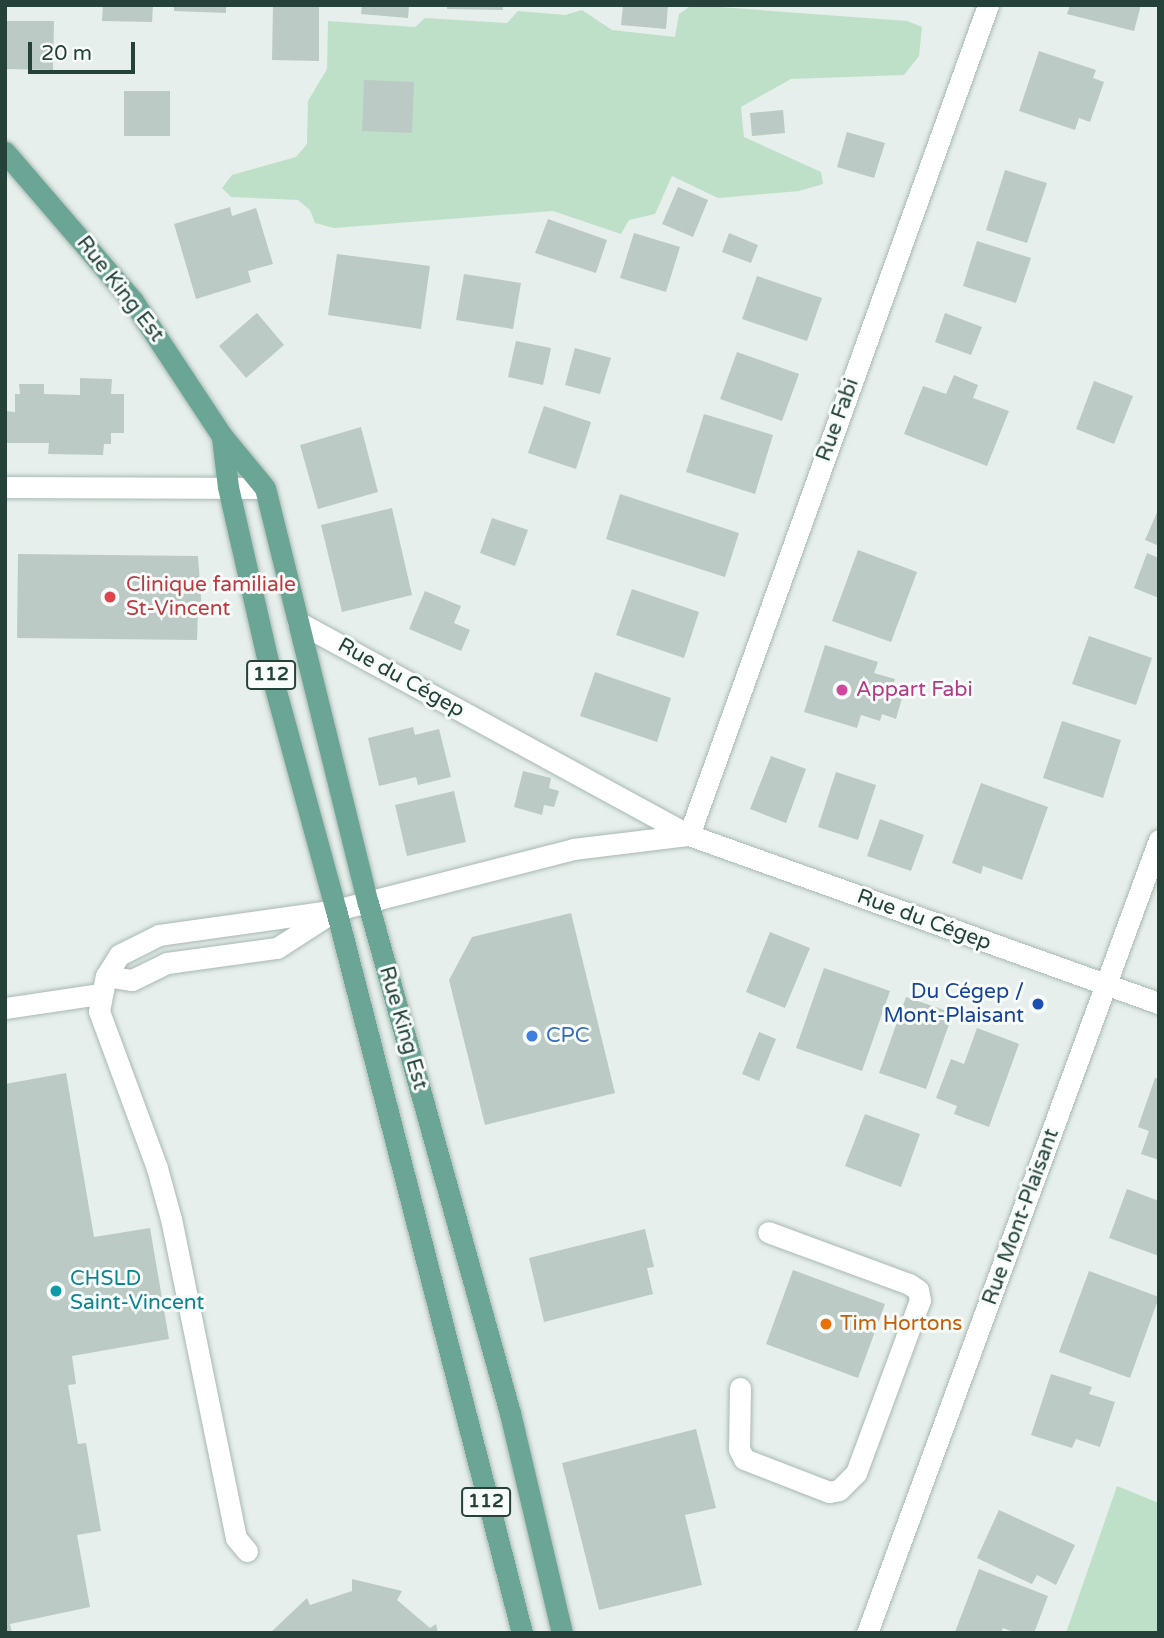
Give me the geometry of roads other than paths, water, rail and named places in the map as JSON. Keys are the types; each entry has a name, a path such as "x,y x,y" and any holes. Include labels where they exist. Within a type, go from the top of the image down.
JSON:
{"main road":[{"name":"Rue King Est","path":"5,152 133,302 222,436 265,488 368,903 510,1413 562,1633"},
{"name":"Rue King Est","path":"222,436 228,488 268,663 336,910 522,1633"}],"street":[{"name":"Rue Fabi","path":"689,835 988,5"},
{"path":"5,487 265,488"},
{"name":"Rue du Cégep","path":"298,622 689,835 1159,1003"},
{"name":"Rue du Cégep","path":"103,985 119,955 159,935 336,910 573,849 689,835"},
{"name":"Rue Mont-Plaisant","path":"867,1633 1159,840"},
{"path":"5,1008 132,980 167,963 277,948 336,910"},
{"path":"103,985 99,1011 157,1168 171,1219 236,1538 247,1551"},
{"path":"740,1388 738,1448 744,1459 829,1492 839,1490 856,1473 920,1300 918,1290 909,1284 768,1232"}],"place":[{"name":"Clinique familiale St-Vincent","path":"110,597"},
{"name":"Appart Fabi","path":"842,690"},
{"name":"Du Cégep / Mont-Plaisant","path":"1038,1004"},
{"name":"CPC","path":"532,1036"},
{"name":"CHSLD Saint-Vincent","path":"56,1291"},
{"name":"Tim Hortons","path":"826,1324"}]}
